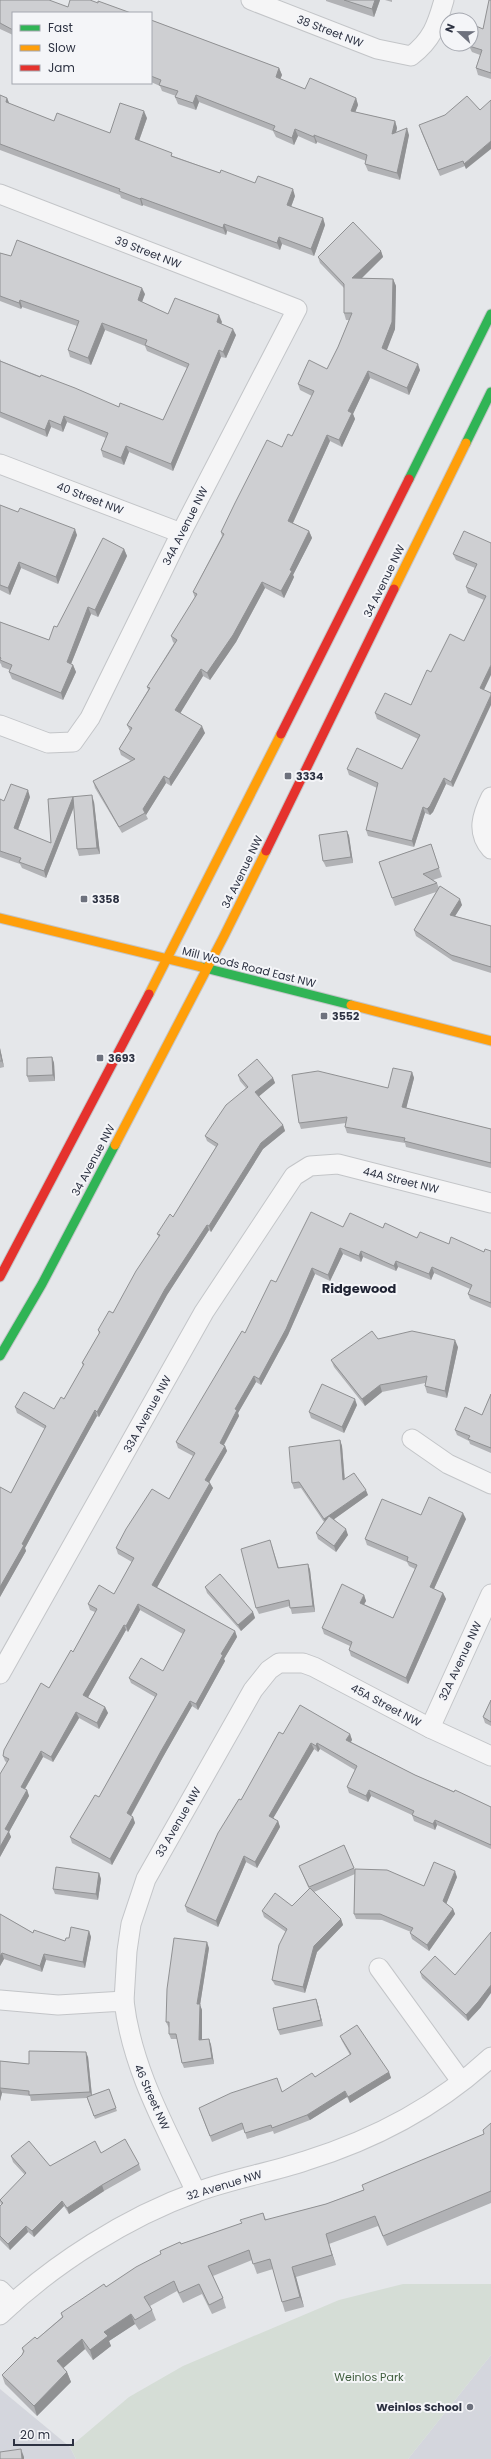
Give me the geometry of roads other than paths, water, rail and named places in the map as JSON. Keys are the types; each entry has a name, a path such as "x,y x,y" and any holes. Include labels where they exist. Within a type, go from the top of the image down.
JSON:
{"main road":[{"path":"0,1277 168,959 491,314"},
{"name":"34 Avenue NW","path":"0,1356 45,1277 207,968 491,392"},
{"name":"Mill Woods Road East NW","path":"0,918 207,968 491,1041"}],"street":[{"name":"38 Street NW","path":"251,0 377,48 411,56 426,45 437,24 444,0"},
{"name":"39 Street NW","path":"0,194 297,309"},
{"name":"34A Avenue NW","path":"0,725 48,743 73,742 90,718 181,533 297,309"},
{"name":"40 Street NW","path":"0,464 181,533"},
{"path":"488,845 481,823 491,797"},
{"name":"44A Street NW","path":"310,1166 338,1164 491,1203"},
{"name":"33A Avenue NW","path":"0,1674 204,1312 294,1176 310,1166"},
{"path":"412,1439 448,1464 491,1484"},
{"name":"32A Avenue NW","path":"430,1728 491,1594"},
{"name":"45A Street NW","path":"279,1663 303,1663 314,1667 430,1728 491,1756"},
{"name":"33 Avenue NW","path":"124,2001 127,1951 131,1924 146,1880 252,1690 269,1670 279,1663"},
{"path":"379,1968 461,2081"},
{"path":"0,2000 58,2005 124,2001"},
{"name":"46 Street NW","path":"124,2001 131,2044 144,2083 196,2192"},
{"name":"32 Avenue NW","path":"4,2302 40,2281 93,2244 196,2192 304,2162 372,2136 425,2107 491,2057"}],"place":[{"name":"3334","path":"288,776"},
{"name":"3358","path":"84,899"},
{"name":"3552","path":"324,1016"},
{"name":"3693","path":"100,1058"},
{"name":"Weinlos School","path":"470,2407"}],"district":[{"name":"Ridgewood","path":"359,1288"}],"park label":[{"name":"Weinlos Park","path":"369,2377"}]}
